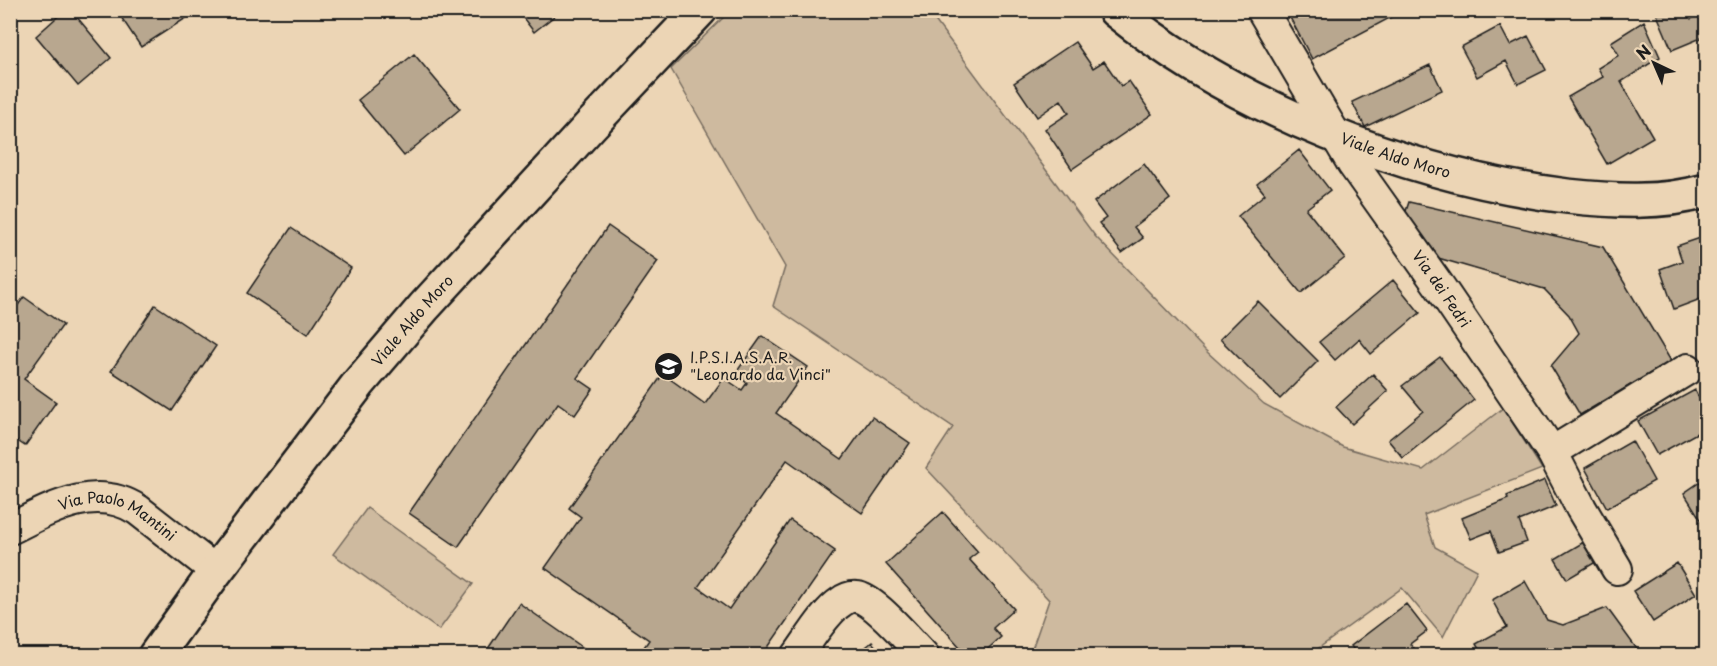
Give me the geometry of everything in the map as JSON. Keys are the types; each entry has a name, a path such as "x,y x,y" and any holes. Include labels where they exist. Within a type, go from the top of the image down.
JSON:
{"street":[{"name":"Viale Aldo Moro","path":"1115,10 1173,53 1225,84 1335,134 1439,171 1546,193 1608,200 1640,201 1707,191"},
{"name":"Via dei Fedri","path":"1262,10 1352,163 1552,452 1581,508 1617,569"},
{"name":"Viale Aldo Moro","path":"155,656 338,409 388,349 591,125 698,11"},
{"path":"1552,452 1688,369"},
{"name":"Via Paolo Mantini","path":"10,529 60,505 90,498 112,500 128,504 216,571"},
{"path":"797,656 834,607 844,599 855,597 864,599 877,608 924,656"}],"shaded area":[{"path":"731,10 928,11 1095,236 1205,350 1264,404 1343,447 1423,470 1503,408 1542,469 1424,515 1435,547 1477,570 1443,637 1402,588 1309,655 1030,655 1049,600 926,468 953,427 773,306 785,267 671,69"},
{"path":"367,508 473,584 439,630 333,554"}],"building":[{"path":"65,10 71,10 111,58 78,86 36,36"},
{"path":"192,10 194,13 141,47 117,11"},
{"path":"517,10 562,10 534,32"},
{"path":"1286,10 1400,10 1401,12 1312,59"},
{"path":"1655,10 1688,10 1691,19 1706,12 1706,36 1672,50"},
{"path":"1644,21 1660,57 1621,82 1653,137 1607,164 1568,97 1603,77 1598,68 1619,55 1611,42"},
{"path":"1500,26 1510,45 1528,36 1546,70 1518,84 1506,61 1477,77 1461,47"},
{"path":"1075,42 1093,68 1104,61 1121,86 1129,81 1152,114 1072,169 1045,129 1069,113 1061,100 1037,117 1014,83"},
{"path":"414,54 460,109 404,156 358,100"},
{"path":"1430,65 1442,90 1365,127 1352,102"},
{"path":"1299,150 1330,190 1306,209 1345,258 1301,293 1238,216 1265,194 1257,184"},
{"path":"1144,164 1170,199 1134,227 1143,238 1122,253 1099,223 1106,218 1094,202"},
{"path":"1409,202 1603,247 1671,361 1580,415 1551,366 1579,333 1569,315 1544,289 1428,255 1404,217"},
{"path":"608,226 658,261 577,378 593,389 575,415 558,403 458,547 409,513"},
{"path":"291,228 351,268 308,334 247,293"},
{"path":"1706,236 1706,297 1674,309 1660,269 1682,261 1677,246"},
{"path":"1393,280 1420,313 1371,354 1359,339 1335,360 1319,342"},
{"path":"24,297 63,325 24,379 56,402 25,446 10,436 10,316"},
{"path":"1258,301 1318,361 1280,399 1220,339"},
{"path":"155,305 216,346 172,411 111,371"},
{"path":"762,336 808,367 776,413 842,459 872,417 910,443 862,513 787,460 698,587 729,609 790,520 835,551 762,656 638,656 649,640 545,568 581,517 569,508 663,374 705,404 724,378 742,390 747,383 735,374"},
{"path":"1440,357 1474,400 1403,458 1388,440 1423,411 1402,386"},
{"path":"1373,374 1388,391 1352,424 1336,407"},
{"path":"1695,390 1706,412 1706,428 1657,455 1638,421"},
{"path":"1632,441 1654,481 1607,508 1585,468"},
{"path":"1706,478 1706,528 1684,493"},
{"path":"1545,480 1556,506 1519,521 1527,542 1499,552 1491,531 1471,539 1462,518 1508,499 1507,496"},
{"path":"943,512 978,552 969,559 1014,609 993,628 1001,637 980,656 968,656 886,564"},
{"path":"1594,536 1606,556 1567,579 1555,559"},
{"path":"1677,563 1696,594 1653,622 1633,591"},
{"path":"1525,581 1547,620 1563,625 1607,608 1642,656 1483,656 1476,644 1507,627 1492,600"},
{"path":"519,603 595,656 483,656"},
{"path":"1406,604 1427,631 1410,644 1419,656 1358,656 1351,646"},
{"path":"872,642 883,656 855,656"}],"place":[{"name":"I.P.S.I.A.S.A.R. \"Leonardo da Vinci\"","path":"669,367"}]}
